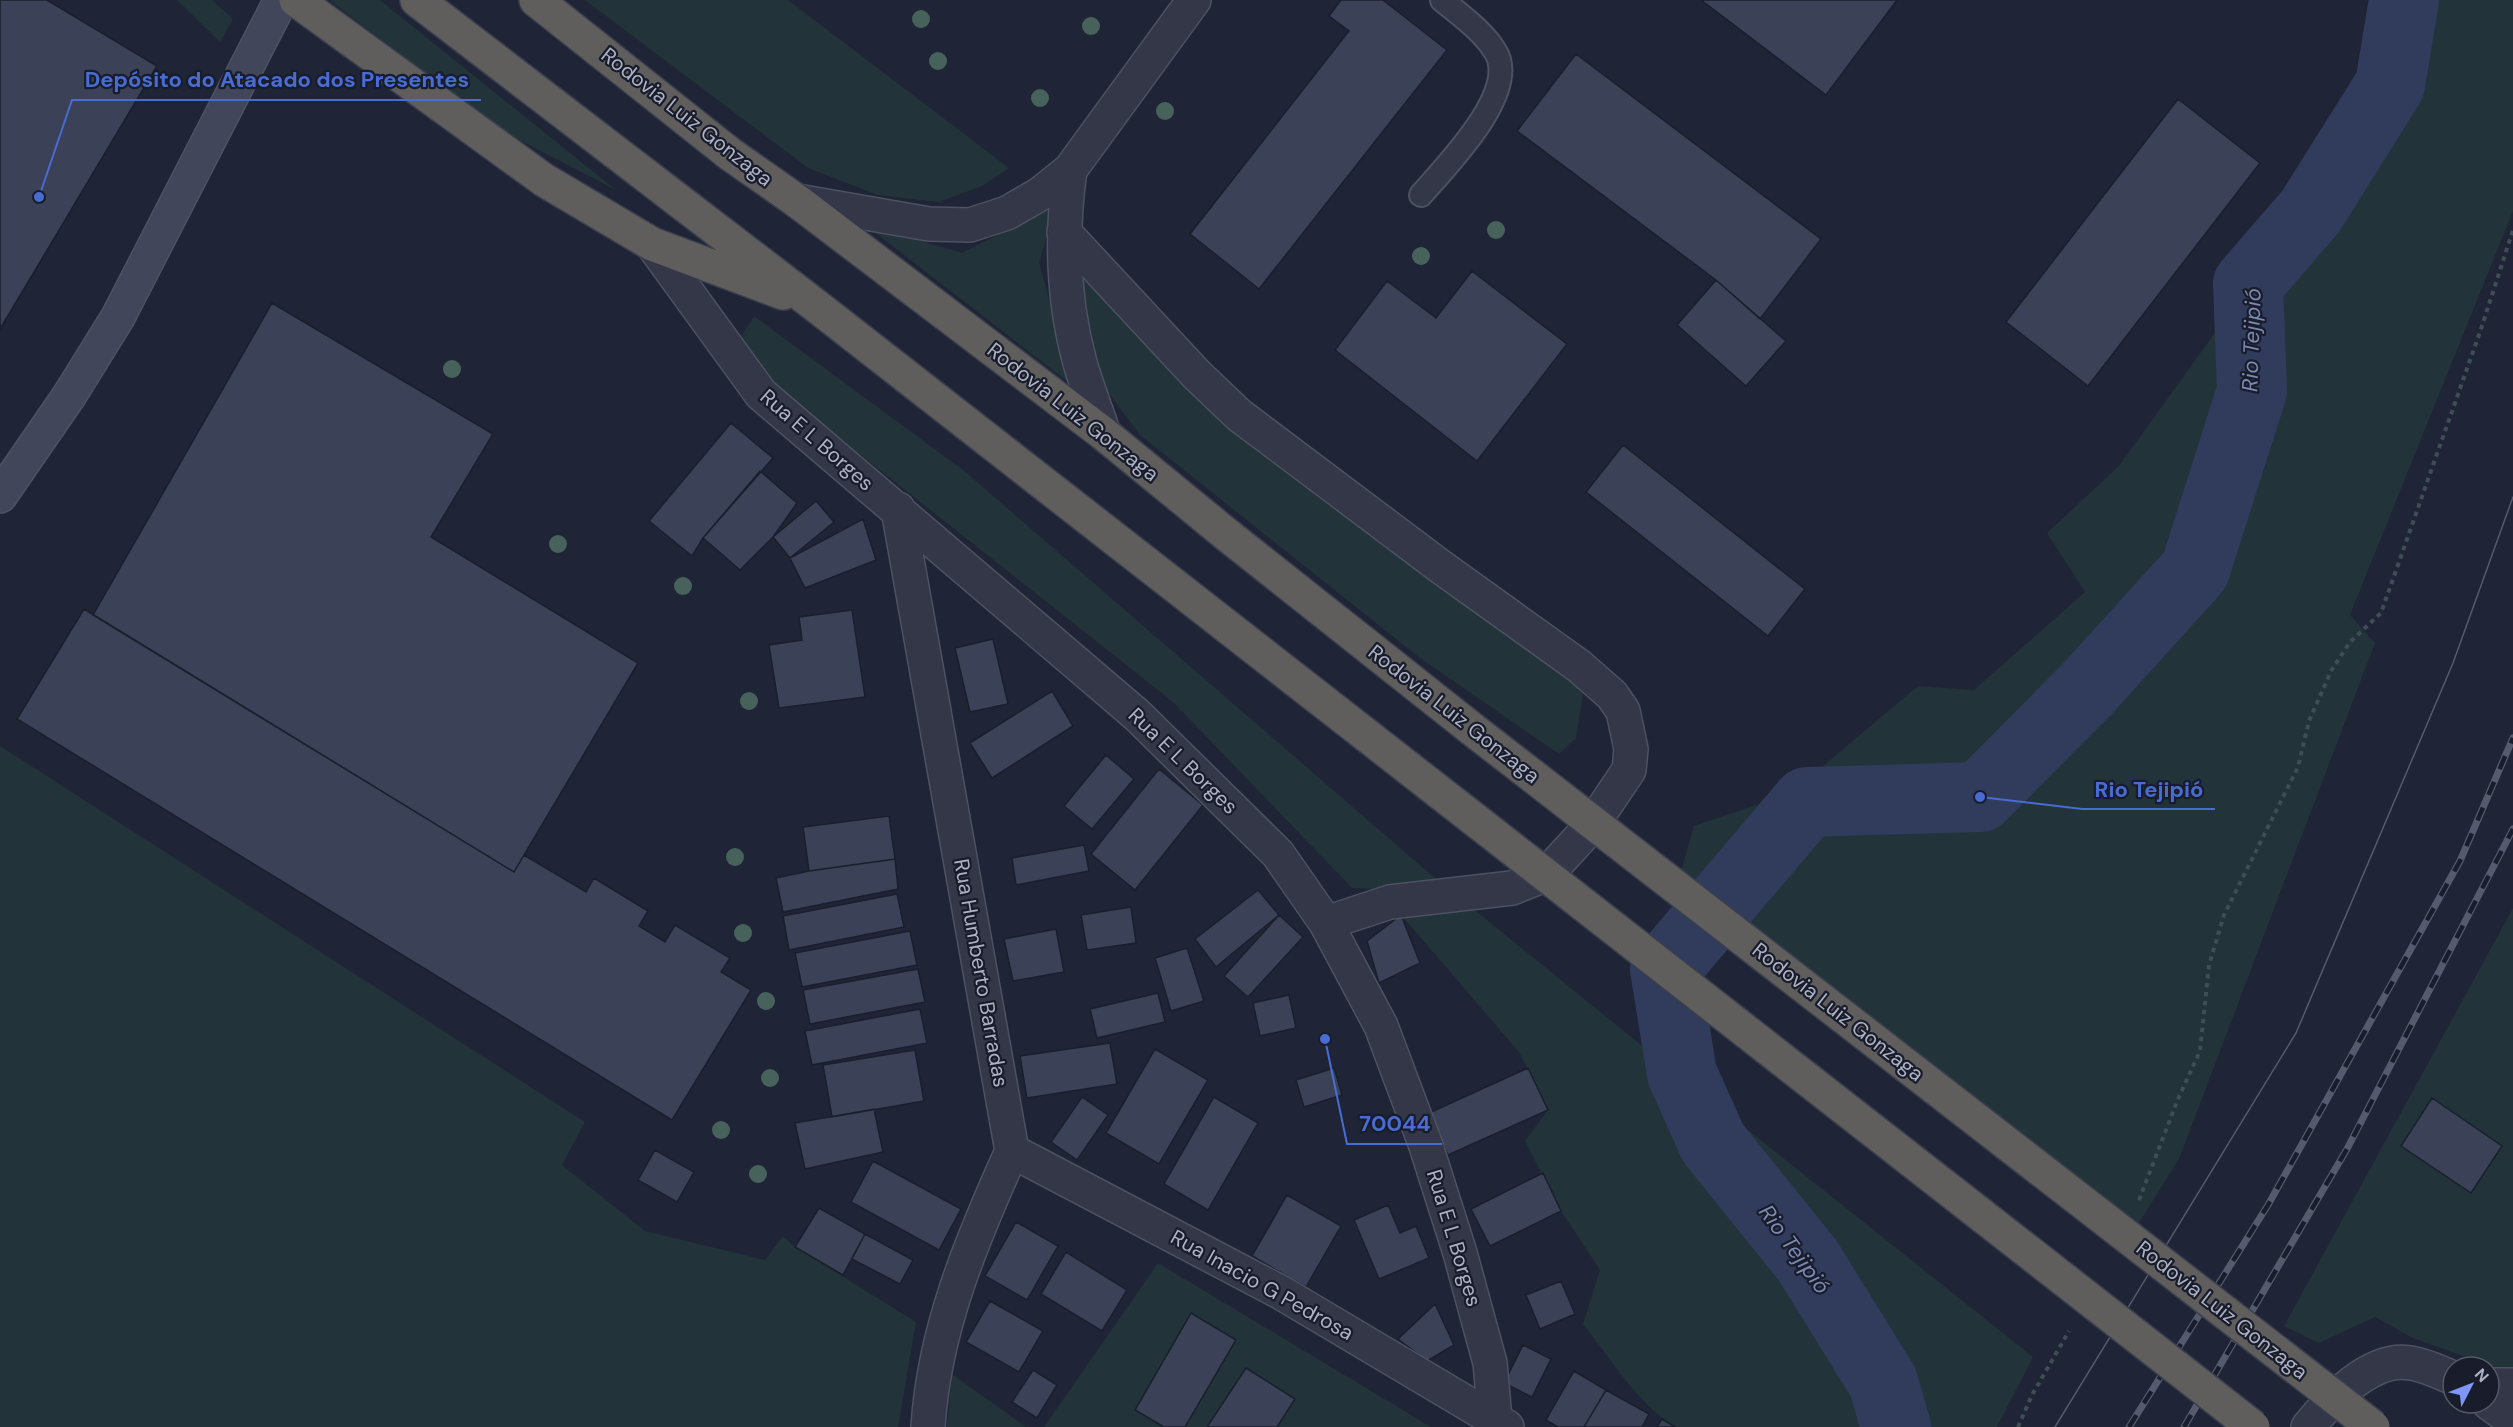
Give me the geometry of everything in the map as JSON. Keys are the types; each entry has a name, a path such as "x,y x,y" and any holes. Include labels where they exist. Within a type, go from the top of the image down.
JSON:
{"highway":[{"path":"296,0 544,180 652,244 815,305"},
{"path":"417,0 815,305 2253,1427"},
{"name":"Rodovia Luiz Gonzaga","path":"536,0 730,154 796,201 1104,434 1472,729 2373,1427"}],"main road":[{"path":"0,496 69,396 118,317 281,0"}],"street":[{"path":"796,201 929,224 970,225 1006,213 1040,194 1070,170 1194,0"},
{"path":"1070,170 1064,232 1072,320 1080,362 1104,434"},
{"path":"1064,232 1197,375 1239,415 1441,567 1579,666 1612,695 1623,711 1631,749 1629,770 1592,825 1547,874 1512,888 1390,902 1326,923"},
{"name":"Rua E L Borges","path":"652,244 761,394 898,509 1161,738 1278,854 1326,923 1381,1026 1426,1146 1460,1253 1490,1363 1501,1423"},
{"name":"Rua Humberto Barradas","path":"898,509 1012,1151"},
{"path":"928,1427 945,1321 975,1233 1012,1151"},
{"name":"Rua Inacio G Pedrosa","path":"1012,1151 1280,1292 1501,1423"},
{"path":"2308,1427 2323,1408 2351,1384 2375,1368 2408,1362 2441,1372"}],"lane":[{"path":"1421,195 1462,147 1500,86 1501,70 1496,52 1482,35 1442,0"}],"path":[{"path":"2137,1203 2178,1099 2200,1051 2209,965 2224,915 2298,767 2309,721 2331,671 2350,642 2381,613 2477,340 2513,230"},
{"path":"2018,1427 2032,1395 2072,1325"}],"shaded area":[{"path":"177,0 212,0 233,19 220,42"},
{"path":"329,0 380,0 616,190 500,130"},
{"path":"585,0 788,0 1009,168 982,186 939,202 878,195 808,168"},
{"path":"2404,0 2513,0 2513,211 2350,615 2375,643 2179,1159 2137,1226 1681,871 1694,826 1790,794 1918,686 1974,690 2085,592 2047,533 2119,466 2373,113 2390,85"},
{"path":"1057,205 1039,262 1072,385 864,224 962,253"},
{"path":"1076,265 1585,681 1576,738 1559,754 1420,658 1140,435 1102,384 1082,333"},
{"path":"754,316 963,470 1429,873 2033,1357 1997,1427 1675,1427 1661,1417 1636,1393 1583,1324 1600,1270 1561,1211 1525,1141 1548,1110 1519,1052 1379,889 1352,888 1173,702 780,391 737,343"},
{"path":"0,746 585,1122 562,1165 645,1231 765,1260 783,1236 795,1247 916,1322 898,1427 0,1427"},
{"path":"2513,908 2513,1368 2505,1371 2501,1370 2501,1355 2460,1355 2413,1338 2375,1317 2319,1343 2284,1326"},
{"path":"1158,1263 1431,1427 1044,1427"},
{"path":"952,1374 1026,1427 947,1427"}],"building":[{"path":"0,0 47,0 157,66 0,329"},
{"path":"1341,0 1383,0 1447,50 1259,289 1190,234 1349,31 1329,16"},
{"path":"1701,0 1897,0 1826,95"},
{"path":"1576,54 1821,239 1760,319 1716,280 1517,131"},
{"path":"2178,99 2260,163 2088,386 2006,322"},
{"path":"1472,271 1567,344 1477,461 1335,350 1387,281 1436,318"},
{"path":"1716,280 1786,341 1746,386 1677,325"},
{"path":"272,303 493,434 431,537 638,663 514,872 93,615"},
{"path":"731,423 773,458 703,538 692,556 649,521"},
{"path":"1623,445 1805,589 1768,636 1586,492"},
{"path":"760,471 797,503 773,537 740,570 703,538"},
{"path":"816,501 834,522 790,558 773,537"},
{"path":"863,519 876,560 805,588 790,558"},
{"path":"84,609 514,872 524,855 586,892 594,878 648,911 639,926 665,942 675,925 730,958 721,972 751,990 672,1120 17,719"},
{"path":"852,610 865,697 779,708 769,645 802,640 799,617"},
{"path":"993,639 1008,704 970,712 955,648"},
{"path":"1052,691 1073,726 992,778 970,743"},
{"path":"1106,755 1134,779 1092,829 1064,806"},
{"path":"1159,769 1203,805 1135,890 1091,854"},
{"path":"889,816 895,859 809,871 803,827"},
{"path":"1084,845 1089,871 1016,885 1012,858"},
{"path":"895,859 898,889 783,912 776,878"},
{"path":"1258,890 1279,915 1216,967 1195,939"},
{"path":"897,894 904,927 789,950 783,916"},
{"path":"1131,907 1136,943 1087,950 1081,915"},
{"path":"1279,915 1303,937 1248,997 1224,976"},
{"path":"1401,915 1420,963 1379,983 1367,941"},
{"path":"1056,929 1064,972 1013,981 1004,939"},
{"path":"910,931 917,965 802,987 795,953"},
{"path":"1187,948 1204,1001 1171,1011 1155,958"},
{"path":"918,969 925,1002 810,1024 803,990"},
{"path":"1158,993 1165,1022 1097,1038 1090,1009"},
{"path":"1289,995 1296,1028 1260,1036 1253,1003"},
{"path":"920,1009 927,1043 812,1065 805,1031"},
{"path":"1110,1043 1117,1084 1027,1098 1020,1056"},
{"path":"1155,1049 1208,1080 1159,1164 1106,1133"},
{"path":"915,1050 924,1101 832,1117 823,1065"},
{"path":"1334,1068 1342,1095 1304,1107 1296,1080"},
{"path":"1528,1068 1548,1110 1448,1155 1429,1113"},
{"path":"1082,1097 1108,1115 1077,1160 1051,1142"},
{"path":"1214,1097 1258,1123 1208,1210 1164,1184"},
{"path":"2432,1098 2502,1146 2471,1193 2401,1146"},
{"path":"874,1109 883,1152 805,1169 795,1123"},
{"path":"655,1150 694,1172 677,1202 638,1180"},
{"path":"873,1161 961,1209 939,1250 851,1202"},
{"path":"1543,1173 1561,1211 1490,1246 1471,1209"},
{"path":"1287,1195 1341,1226 1306,1287 1252,1256"},
{"path":"1388,1205 1400,1233 1416,1226 1429,1258 1379,1279 1354,1220"},
{"path":"819,1208 865,1234 843,1275 795,1247"},
{"path":"1016,1222 1058,1246 1027,1300 985,1276"},
{"path":"865,1234 913,1260 900,1284 852,1259"},
{"path":"1066,1252 1127,1290 1102,1331 1041,1294"},
{"path":"1561,1281 1575,1314 1540,1329 1526,1295"},
{"path":"990,1301 1043,1331 1019,1372 966,1342"},
{"path":"1435,1304 1454,1345 1427,1361 1398,1339"},
{"path":"1191,1313 1236,1340 1185,1427 1164,1427 1135,1410"},
{"path":"1523,1345 1551,1359 1532,1397 1504,1383"},
{"path":"1246,1368 1295,1399 1277,1427 1207,1427"},
{"path":"1033,1370 1057,1385 1037,1418 1012,1402"},
{"path":"1574,1371 1606,1390 1584,1427 1558,1427 1546,1420"},
{"path":"1606,1390 1649,1414 1642,1427 1584,1427"},
{"path":"1662,1419 1675,1427 1657,1427"}],"waterway":[{"name":"Rio Tejipió","path":"1896,1427 1883,1382 1808,1261 1713,1143 1682,1074 1665,969 1807,802 1980,797 2090,686 2195,570 2252,391 2248,284 2311,211 2390,85 2404,0"}],"tram line":[{"path":"2055,1427 2296,1033 2453,663 2513,497"}],"railway":[{"path":"2129,1427 2268,1205 2460,861 2513,738"},
{"path":"2184,1427 2347,1149 2513,829"}],"place":[{"name":"Depósito do Atacado dos Presentes","path":"39,197"},
{"name":"Rio Tejipió","path":"1980,797"},
{"name":"70044","path":"1325,1039"}]}
